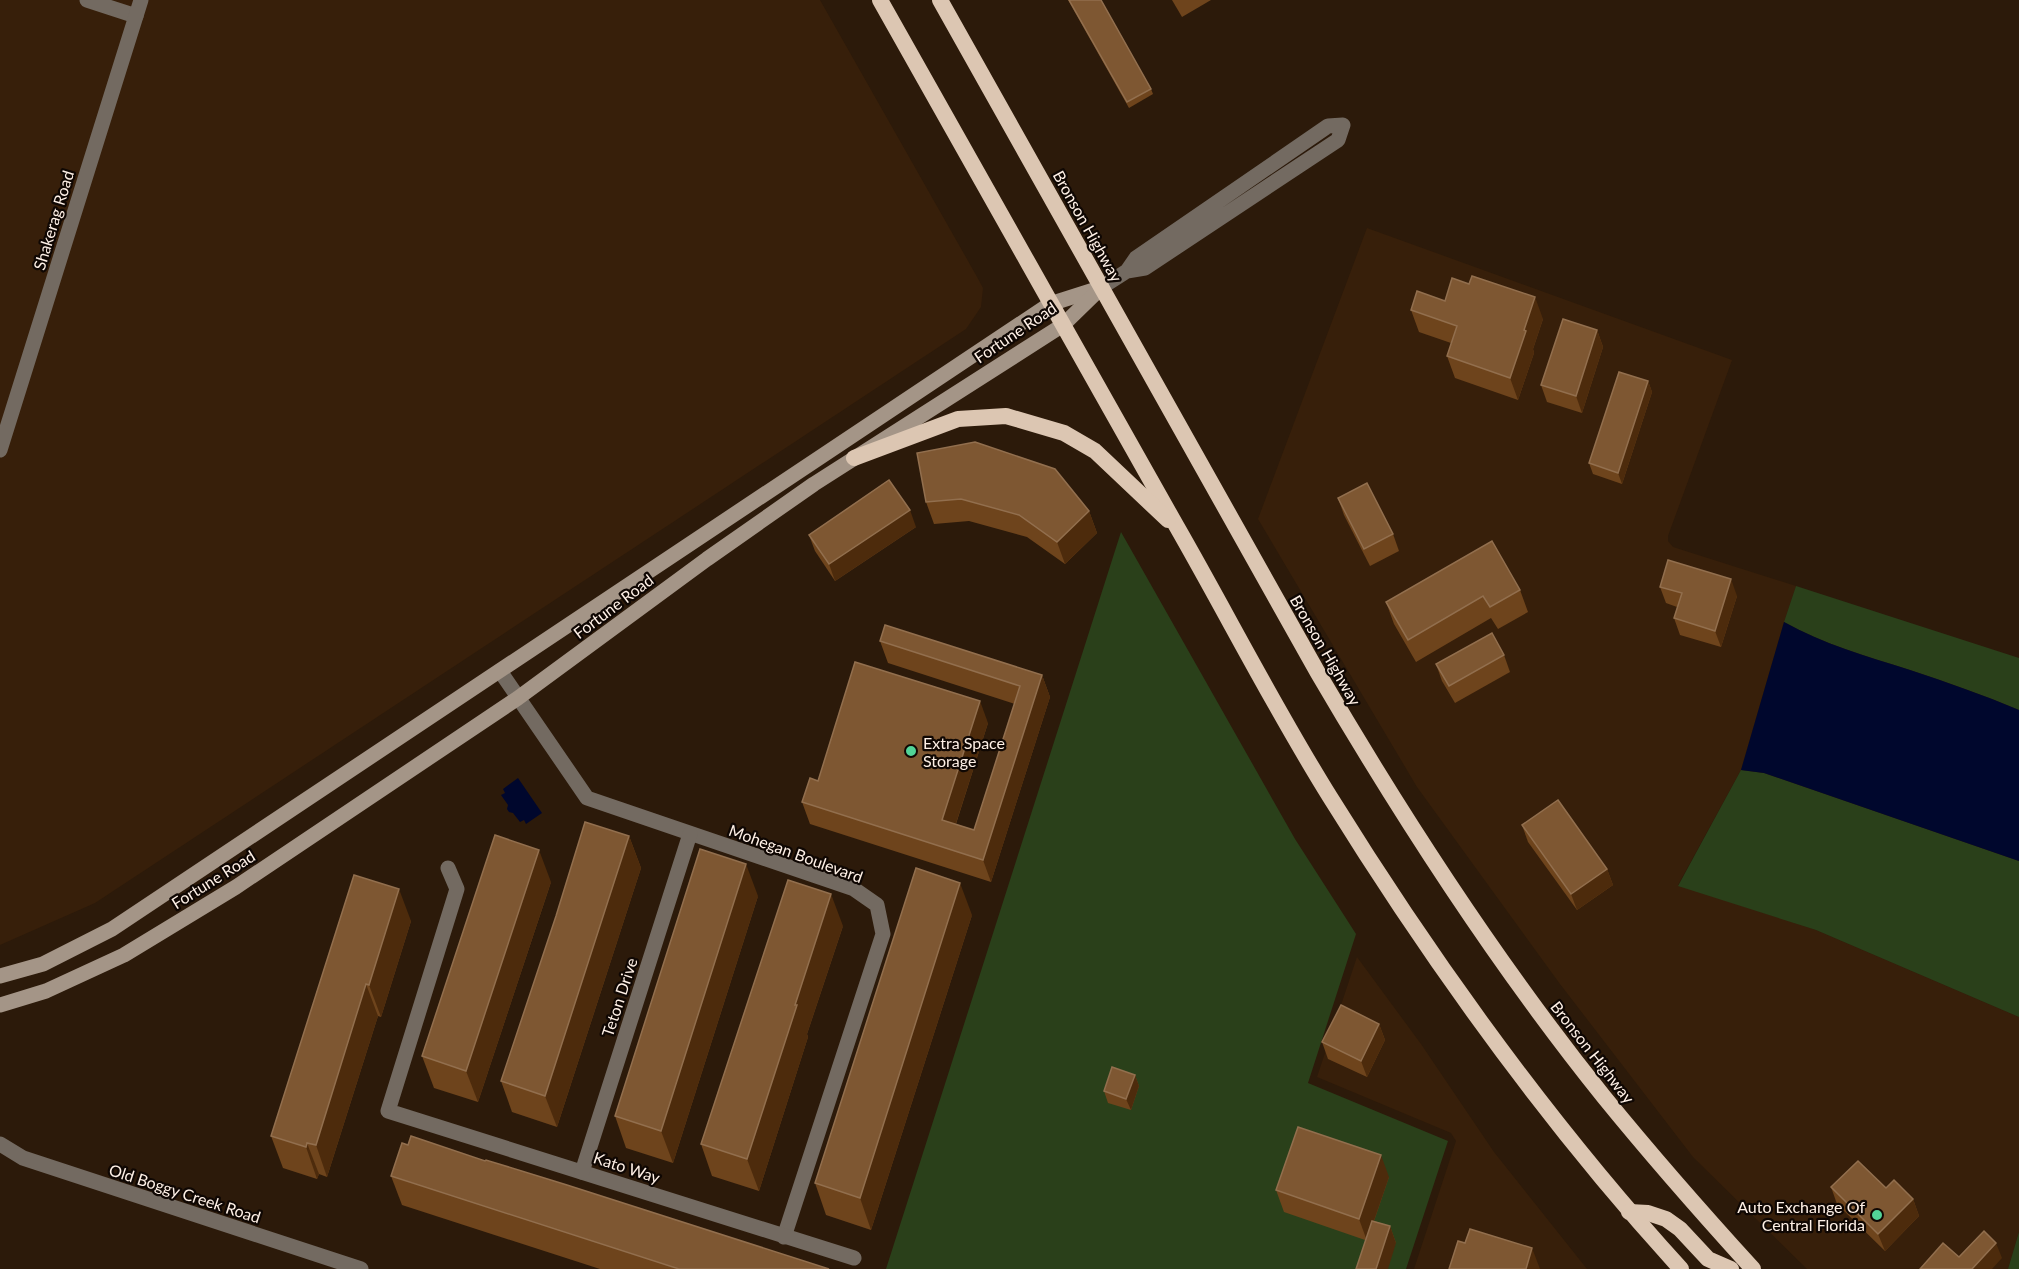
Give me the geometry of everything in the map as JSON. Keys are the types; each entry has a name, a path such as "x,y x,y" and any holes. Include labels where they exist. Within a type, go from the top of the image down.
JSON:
{"highway":[{"path":"880,0 1328,794 1442,968 1500,1048 1629,1212 1682,1269"},
{"name":"Bronson Highway","path":"940,0 1369,760 1431,856 1531,1002 1674,1182 1753,1269"},
{"path":"854,458 958,419 1006,416 1064,433 1095,451 1181,533"},
{"path":"1629,1212 1648,1213 1666,1219 1680,1229 1708,1259 1731,1269"}],"main road":[{"name":"Fortune Road","path":"0,976 43,964 112,929 1050,304 1102,287"},
{"name":"Fortune Road","path":"0,1005 46,991 124,955 236,887 518,698 706,559 814,484 1063,325 1102,287"}],"street":[{"path":"87,0 136,16"},
{"name":"Shakerag Road","path":"0,450 141,0"},
{"path":"1102,287 1127,271 1136,258 1328,126 1342,125 1338,140 1145,268 1127,271"},
{"name":"Mohegan Boulevard","path":"500,671 587,798 854,889 877,905 882,934 784,1237"},
{"name":"Teton Drive","path":"582,1172 690,834"},
{"name":"Kato Way","path":"448,868 457,889 388,1111 854,1258"},
{"name":"Old Boggy Creek Road","path":"0,1143 23,1158 361,1269"}],"shaded area":[{"path":"0,0 820,0 983,288 981,307 966,329 95,903 0,945"},
{"path":"1367,228 1732,360 1668,541 1673,547 1796,586 1741,770 1678,885 1816,930 2019,1017 2019,1232 2008,1269 1807,1269 1693,1157 1560,984 1417,787 1258,519"},
{"path":"1357,957 1421,1044 1494,1152 1587,1269 1414,1269 1456,1141 1451,1133 1317,1077"}],"green space":[{"path":"1121,532 1295,839 1356,934 1308,1083 1448,1141 1406,1269 886,1269"},
{"path":"1796,586 2019,658 2019,710 1951,684 1829,643 1784,622"},
{"path":"1741,770 1764,773 2019,861 2019,1017 1816,930 1678,886"},
{"path":"2019,1232 2019,1269 2008,1269"}],"water":[{"path":"1784,622 1829,643 1951,684 2019,710 2019,861 1764,773 1741,770"},
{"path":"518,778 542,813 526,824 524,820 520,822 513,813 509,812 508,805 501,795 505,793 503,789"}],"building":[{"path":"1069,0 1101,0 1151,89 1127,102"},
{"path":"1472,276 1535,297 1510,378 1447,356 1457,326 1411,310 1417,291 1445,301 1452,278 1469,284"},
{"path":"1563,319 1597,330 1576,396 1541,385"},
{"path":"1619,372 1648,381 1618,473 1589,463"},
{"path":"975,442 1055,469 1089,511 1057,542 1019,515 961,499 926,502 917,453"},
{"path":"889,480 910,510 829,564 809,535"},
{"path":"1367,483 1393,534 1364,549 1338,498"},
{"path":"1492,541 1520,590 1490,607 1483,596 1408,640 1386,602"},
{"path":"1668,560 1731,579 1715,631 1674,618 1682,593 1660,587"},
{"path":"885,625 1042,675 983,860 802,802 810,778 818,781 855,662 980,701 942,820 974,830 1020,686 880,641"},
{"path":"1492,633 1504,655 1449,686 1436,664"},
{"path":"1558,800 1607,869 1571,894 1522,825"},
{"path":"585,822 629,836 545,1096 501,1081"},
{"path":"495,835 539,850 466,1071 422,1056"},
{"path":"700,849 746,864 661,1131 615,1116"},
{"path":"916,868 960,883 860,1198 815,1183"},
{"path":"354,875 399,889 369,985 366,984 316,1145 307,1143 306,1147 271,1136"},
{"path":"788,880 831,894 747,1159 701,1144"},
{"path":"1341,1005 1379,1024 1361,1061 1322,1042"},
{"path":"1112,1067 1135,1075 1126,1099 1104,1091"},
{"path":"1298,1127 1381,1155 1359,1219 1276,1190"},
{"path":"411,1136 829,1269 679,1269 391,1176 402,1143 408,1145"},
{"path":"1858,1161 1886,1188 1894,1180 1913,1199 1878,1234 1831,1187"},
{"path":"1372,1221 1390,1226 1376,1269 1356,1269"},
{"path":"1470,1229 1532,1248 1526,1269 1449,1269 1458,1241 1465,1243"},
{"path":"1984,1231 1996,1243 1972,1269 1920,1269 1943,1243 1959,1257"}],"place":[{"name":"Extra Space Storage","path":"911,751"},
{"name":"Auto Exchange Of Central Florida","path":"1877,1215"}]}
